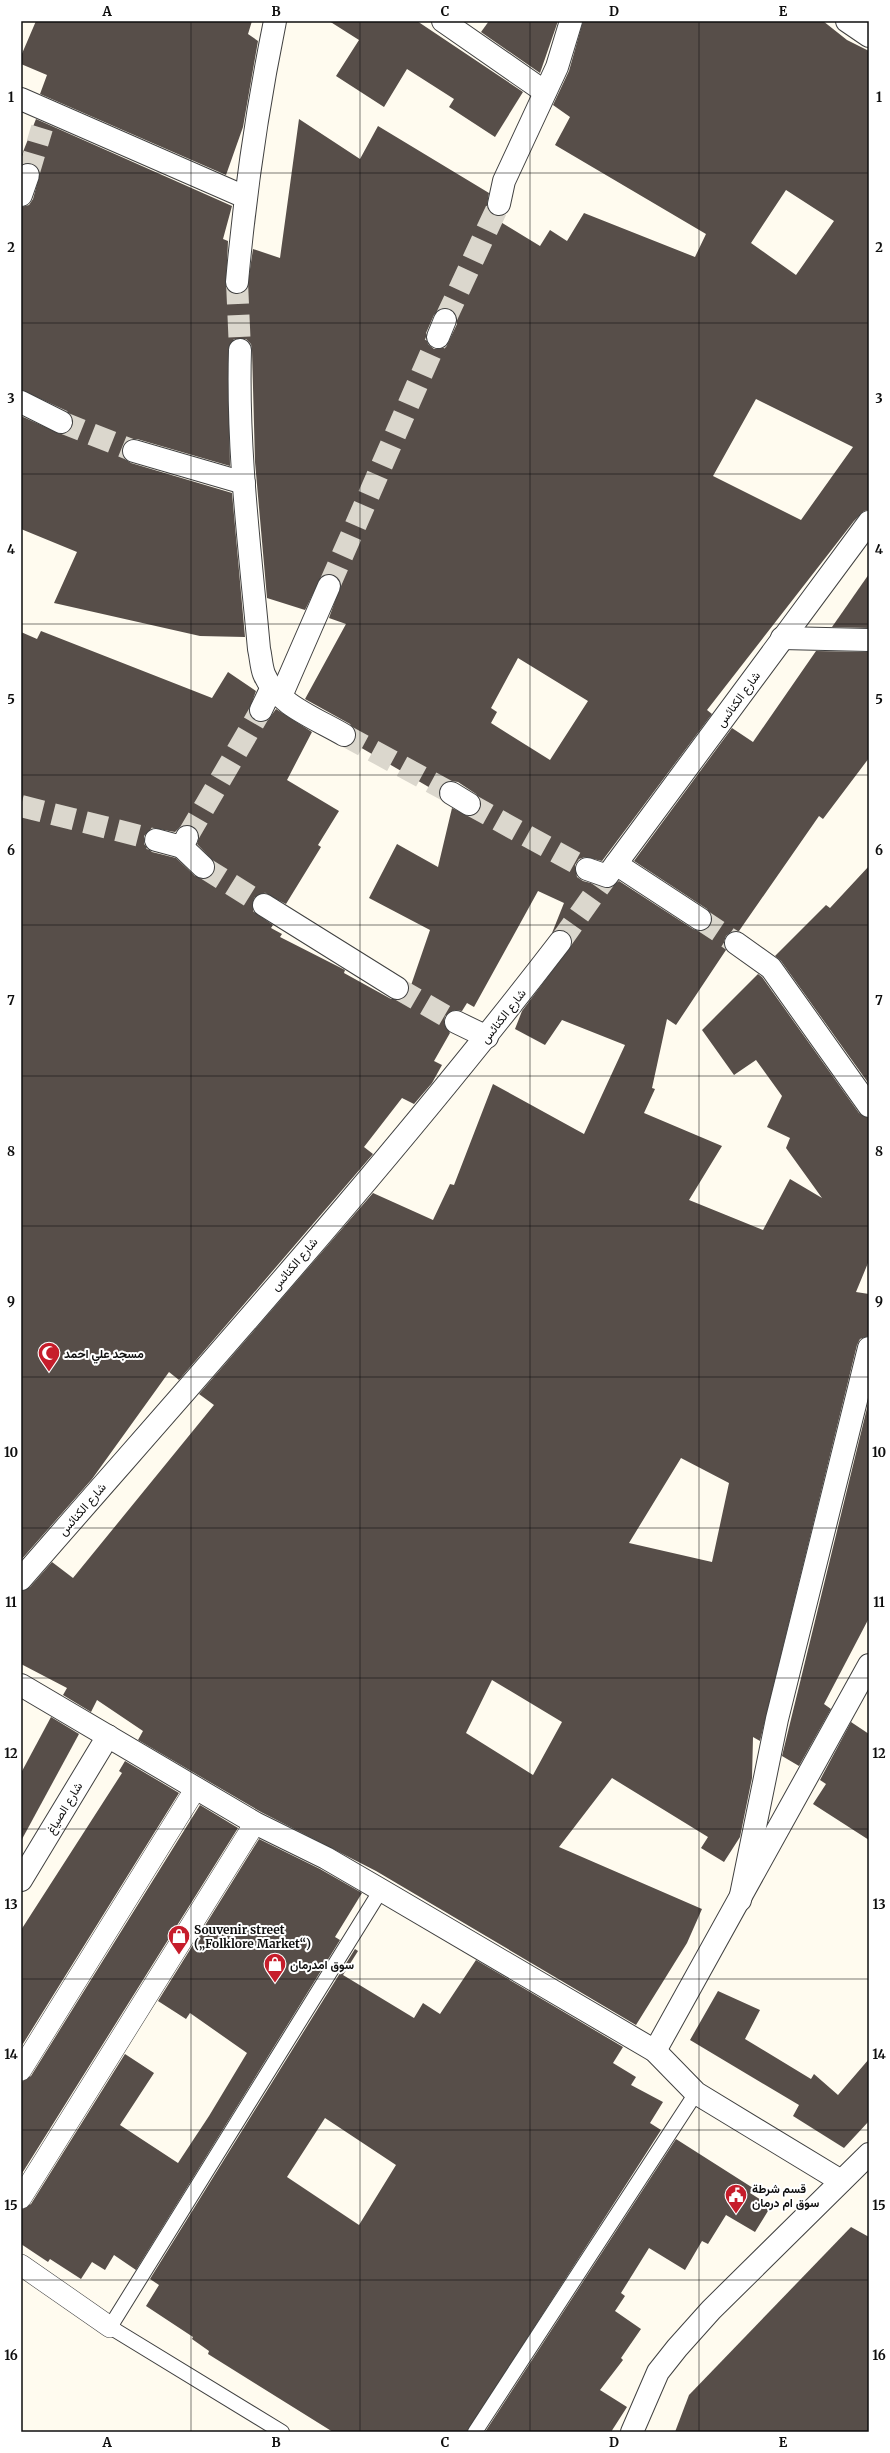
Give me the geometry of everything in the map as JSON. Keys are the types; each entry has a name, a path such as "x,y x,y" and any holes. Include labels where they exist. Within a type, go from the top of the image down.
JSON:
{"street":[{"path":"238,282 245,197 263,80 276,21"},
{"path":"443,21 545,92"},
{"path":"499,204 504,181 557,67 571,21"},
{"path":"847,21 869,36"},
{"path":"21,99 45,119 245,197"},
{"path":"240,350 239,409 244,483 259,649 264,674 276,692 287,702 344,735"},
{"path":"21,402 61,422"},
{"path":"134,451 244,483"},
{"name":"شارع الكنائس","path":"700,919 603,870 782,638 869,522"},
{"path":"261,710 276,692 328,586"},
{"path":"782,638 869,640"},
{"path":"156,840 185,842 203,867"},
{"path":"264,905 397,988"},
{"name":"شارع الكنائس","path":"21,1579 295,1264 487,1037 560,942"},
{"path":"736,943 771,968 869,1106"},
{"path":"456,1022 487,1037"},
{"path":"740,1900 777,1719 869,1348"},
{"path":"655,2051 869,1666"},
{"path":"21,1685 255,1823 326,1858 655,2051 696,2093 841,2181"},
{"name":"شارع الصياغ","path":"21,1880 108,1736"},
{"path":"21,2070 196,1788"},
{"path":"21,2198 255,1823"},
{"path":"632,2432 658,2372 677,2348 711,2310 869,2154"},
{"path":"21,2265 110,2327"}],"lane":[{"path":"282,2432 110,2327 381,1890"},
{"path":"475,2432 696,2093"}],"building":[{"path":"36,21 252,21 248,34 258,41 243,127 226,175 40,94 47,75 21,64 21,56"},
{"path":"329,21 417,21 523,92 495,137 449,107 454,99 407,69 384,107 336,76 359,40"},
{"path":"489,21 558,21 540,73 481,32"},
{"path":"583,21 823,21 847,40 869,51 869,510 864,511 854,521 707,710 712,714 602,861 585,857 579,859 575,865 577,877 583,881 610,888 619,881 693,929 700,931 706,930 712,920 707,909 634,861 732,728 753,742 816,651 869,652 869,758 823,819 819,816 739,931 731,932 726,936 724,942 726,950 676,1025 667,1019 652,1088 655,1089 644,1113 722,1146 689,1200 763,1230 790,1179 822,1198 786,1148 790,1138 767,1127 782,1096 756,1060 734,1075 702,1030 758,974 762,977 859,1113 869,1118 869,1265 868,1263 856,1292 869,1294 869,1336 860,1339 857,1345 760,1741 753,1737 752,1778 740,1837 724,1862 701,1848 708,1837 612,1778 559,1847 702,1909 687,1943 636,2025 376,1871 261,1812 138,1740 143,1731 97,1700 91,1712 63,1695 67,1688 21,1664 21,1591 30,1587 52,1562 73,1578 214,1405 199,1394 373,1193 433,1220 450,1184 454,1185 493,1084 584,1134 625,1045 562,1020 545,1045 515,1029 522,1011 572,944 572,938 567,932 561,930 552,933 564,903 538,891 474,1007 467,1003 462,1011 455,1010 445,1016 444,1023 450,1033 434,1061 442,1065 432,1083 414,1104 402,1098 364,1147 373,1154 179,1380 169,1372 92,1479 21,1560 21,632 37,639 41,631 212,698 228,672 256,691 249,711 255,721 268,720 276,709 312,732 287,780 339,811 318,845 321,847 286,904 264,893 254,898 253,911 273,925 271,928 282,934 280,937 345,970 344,973 391,999 403,999 408,994 430,930 369,898 397,844 438,867 452,808 469,816 479,811 481,804 476,794 458,782 445,782 439,793 353,743 356,734 350,724 305,699 346,624 329,618 341,584 334,574 322,576 305,610 267,598 255,462 252,350 251,344 246,339 234,339 228,350 230,466 137,439 126,442 122,454 125,459 131,463 232,493 245,637 200,636 54,603 77,552 21,529 21,416 61,434 72,428 73,421 67,411 21,390 21,207 29,205 33,199 40,173 32,163 21,165 21,157 36,119 232,206 223,239 228,241 226,287 235,294 243,293 247,289 253,249 280,258 299,119 360,159 378,126 489,193 486,213 540,246 550,230 567,241 584,213 695,257 706,234 555,145 570,117 553,105 569,71","holes":["786,190 834,221 796,275 751,243","443,308 455,312 457,324 446,347 434,349 428,344 426,333 434,315","756,399 853,447 801,520 713,476","518,658 588,701 550,760 491,723 497,712 491,708","187,825 197,830 199,837 197,844 215,863 215,870 207,879 195,876 176,858 152,852 144,844 144,836 152,828 175,832 180,827","681,1458 729,1483 712,1562 629,1543","492,1680 562,1722 533,1775 466,1733"]},
{"path":"869,574 869,628 832,627"},
{"path":"869,866 869,1084 781,961 775,956 826,905 830,908"},
{"path":"869,1400 869,1618 824,1704 831,1709 799,1766 782,1756"},
{"path":"51,1717 79,1734 21,1841 21,1773"},
{"path":"851,1722 869,1734 869,1840 813,1804 826,1784 820,1780"},
{"path":"125,1761 179,1793 21,2047 21,1930 122,1773 119,1771"},
{"path":"200,1805 238,1828 21,2175 21,2082 31,2076"},
{"path":"259,1839 320,1869 362,1893 335,1937 340,1940 136,2270 114,2255 105,2270 92,2262 81,2279 50,2259 48,2262 21,2244 21,2210 31,2204 125,2054 154,2073 120,2125 178,2163 209,2116 247,2053 190,2013 186,2019 158,2001"},
{"path":"355,1949 358,1951 343,1975 414,2018 423,2003 440,2014 476,1960 623,2047 613,2063 636,2077 631,2085 663,2102 650,2123 661,2130 467,2432 333,2432 208,2354 209,2351 192,2339 193,2337 146,2306 159,2285 150,2279","holes":["325,2118 396,2165 359,2225 287,2177"]},
{"path":"718,1991 760,2010 745,2039 811,2079 814,2074 838,2095 869,2059 869,2121 844,2148 793,2116 799,2105 690,2040"},
{"path":"676,2139 753,2188 750,2193 771,2206 755,2232 726,2215 708,2244 702,2241 685,2270 649,2248 621,2293 625,2296 615,2311 641,2329 621,2358 623,2360 600,2390 627,2407 611,2432 485,2432"},
{"path":"851,2227 869,2237 869,2432 675,2432 689,2395"}],"tunnel":[{"path":"28,175 42,128"},
{"path":"445,320 499,204"},
{"path":"237,282 240,350"},
{"path":"329,586 438,337"},
{"path":"61,422 134,451"},
{"path":"187,837 261,710"},
{"path":"344,735 451,793"},
{"path":"469,804 587,869"},
{"path":"21,806 156,840"},
{"path":"203,867 264,905"},
{"path":"560,942 607,876"},
{"path":"700,919 736,943"},
{"path":"397,988 456,1022"}],"place":[{"name":"مسجد علي احمد","path":"49,1372"},
{"name":"Souvenir street („Folklore Market“)","path":"179,1956"},
{"name":"سوق امدرمان","path":"275,1984"},
{"name":"قسم شرطة سوق ام درمان","path":"736,2214"}]}
